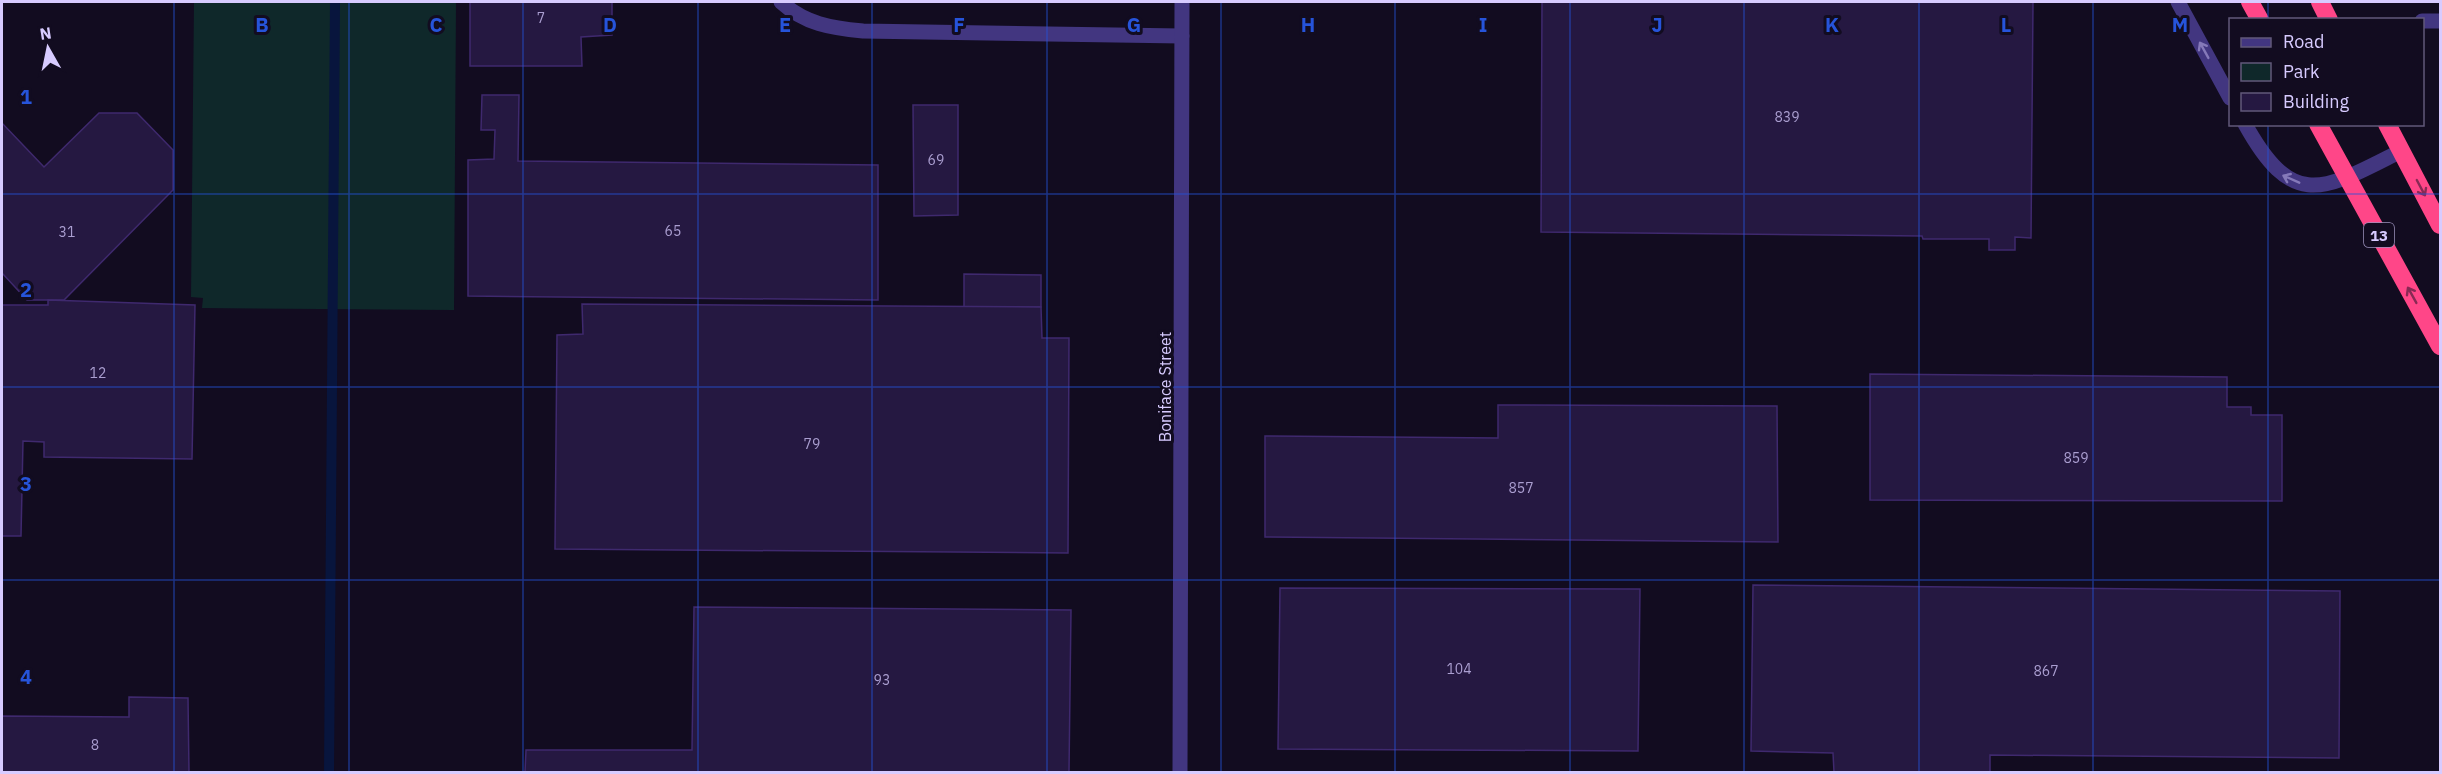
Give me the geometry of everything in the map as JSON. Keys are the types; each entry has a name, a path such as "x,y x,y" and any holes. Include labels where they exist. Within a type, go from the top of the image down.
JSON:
{"highway":[{"path":"2250,2 2259,18"},
{"path":"2320,2 2328,18"},
{"name":"13","path":"2319,126 2440,346"},
{"path":"2388,126 2440,225"}],"street":[{"path":"781,2 798,15 817,24 863,31 1182,36"},
{"name":"Boniface Street","path":"1180,772 1182,2"},
{"path":"2178,2 2229,96"},
{"path":"2424,21 2440,21"},
{"path":"2246,126 2260,153 2283,176 2297,183 2313,186 2347,177 2401,151"}],"green space":[{"path":"194,2 456,2 454,310 202,308 203,298 191,297"}],"building":[{"path":"470,2 612,2 612,35 581,37 582,66 470,66"},
{"path":"1542,2 2033,2 2031,238 2015,237 2015,250 1989,250 1989,239 1923,239 1922,236 1541,232"},
{"path":"482,95 519,95 518,161 878,165 878,300 468,296 468,160 494,159 495,130 481,130"},
{"path":"913,105 958,105 958,215 914,216"},
{"path":"99,113 137,113 173,150 173,190 64,300 27,300 2,273 2,123 44,167"},
{"path":"964,274 1041,275 1041,307 964,307"},
{"path":"48,300 195,305 192,459 44,457 44,442 23,441 21,536 2,536 2,305 48,305"},
{"path":"582,304 1041,307 1042,338 1069,338 1068,553 555,549 557,335 583,334"},
{"path":"1870,374 2227,377 2227,407 2251,407 2251,415 2282,415 2282,501 1870,500"},
{"path":"1498,405 1777,406 1778,542 1265,537 1265,436 1498,438"},
{"path":"1753,585 2340,591 2339,758 1990,755 1990,772 1834,772 1833,753 1751,751"},
{"path":"1280,588 1640,589 1638,751 1278,749"},
{"path":"694,607 1071,610 1069,772 525,772 526,750 692,750"},
{"path":"129,697 188,698 189,772 2,772 2,716 129,717"}],"waterway":[{"path":"329,772 335,2"}]}
